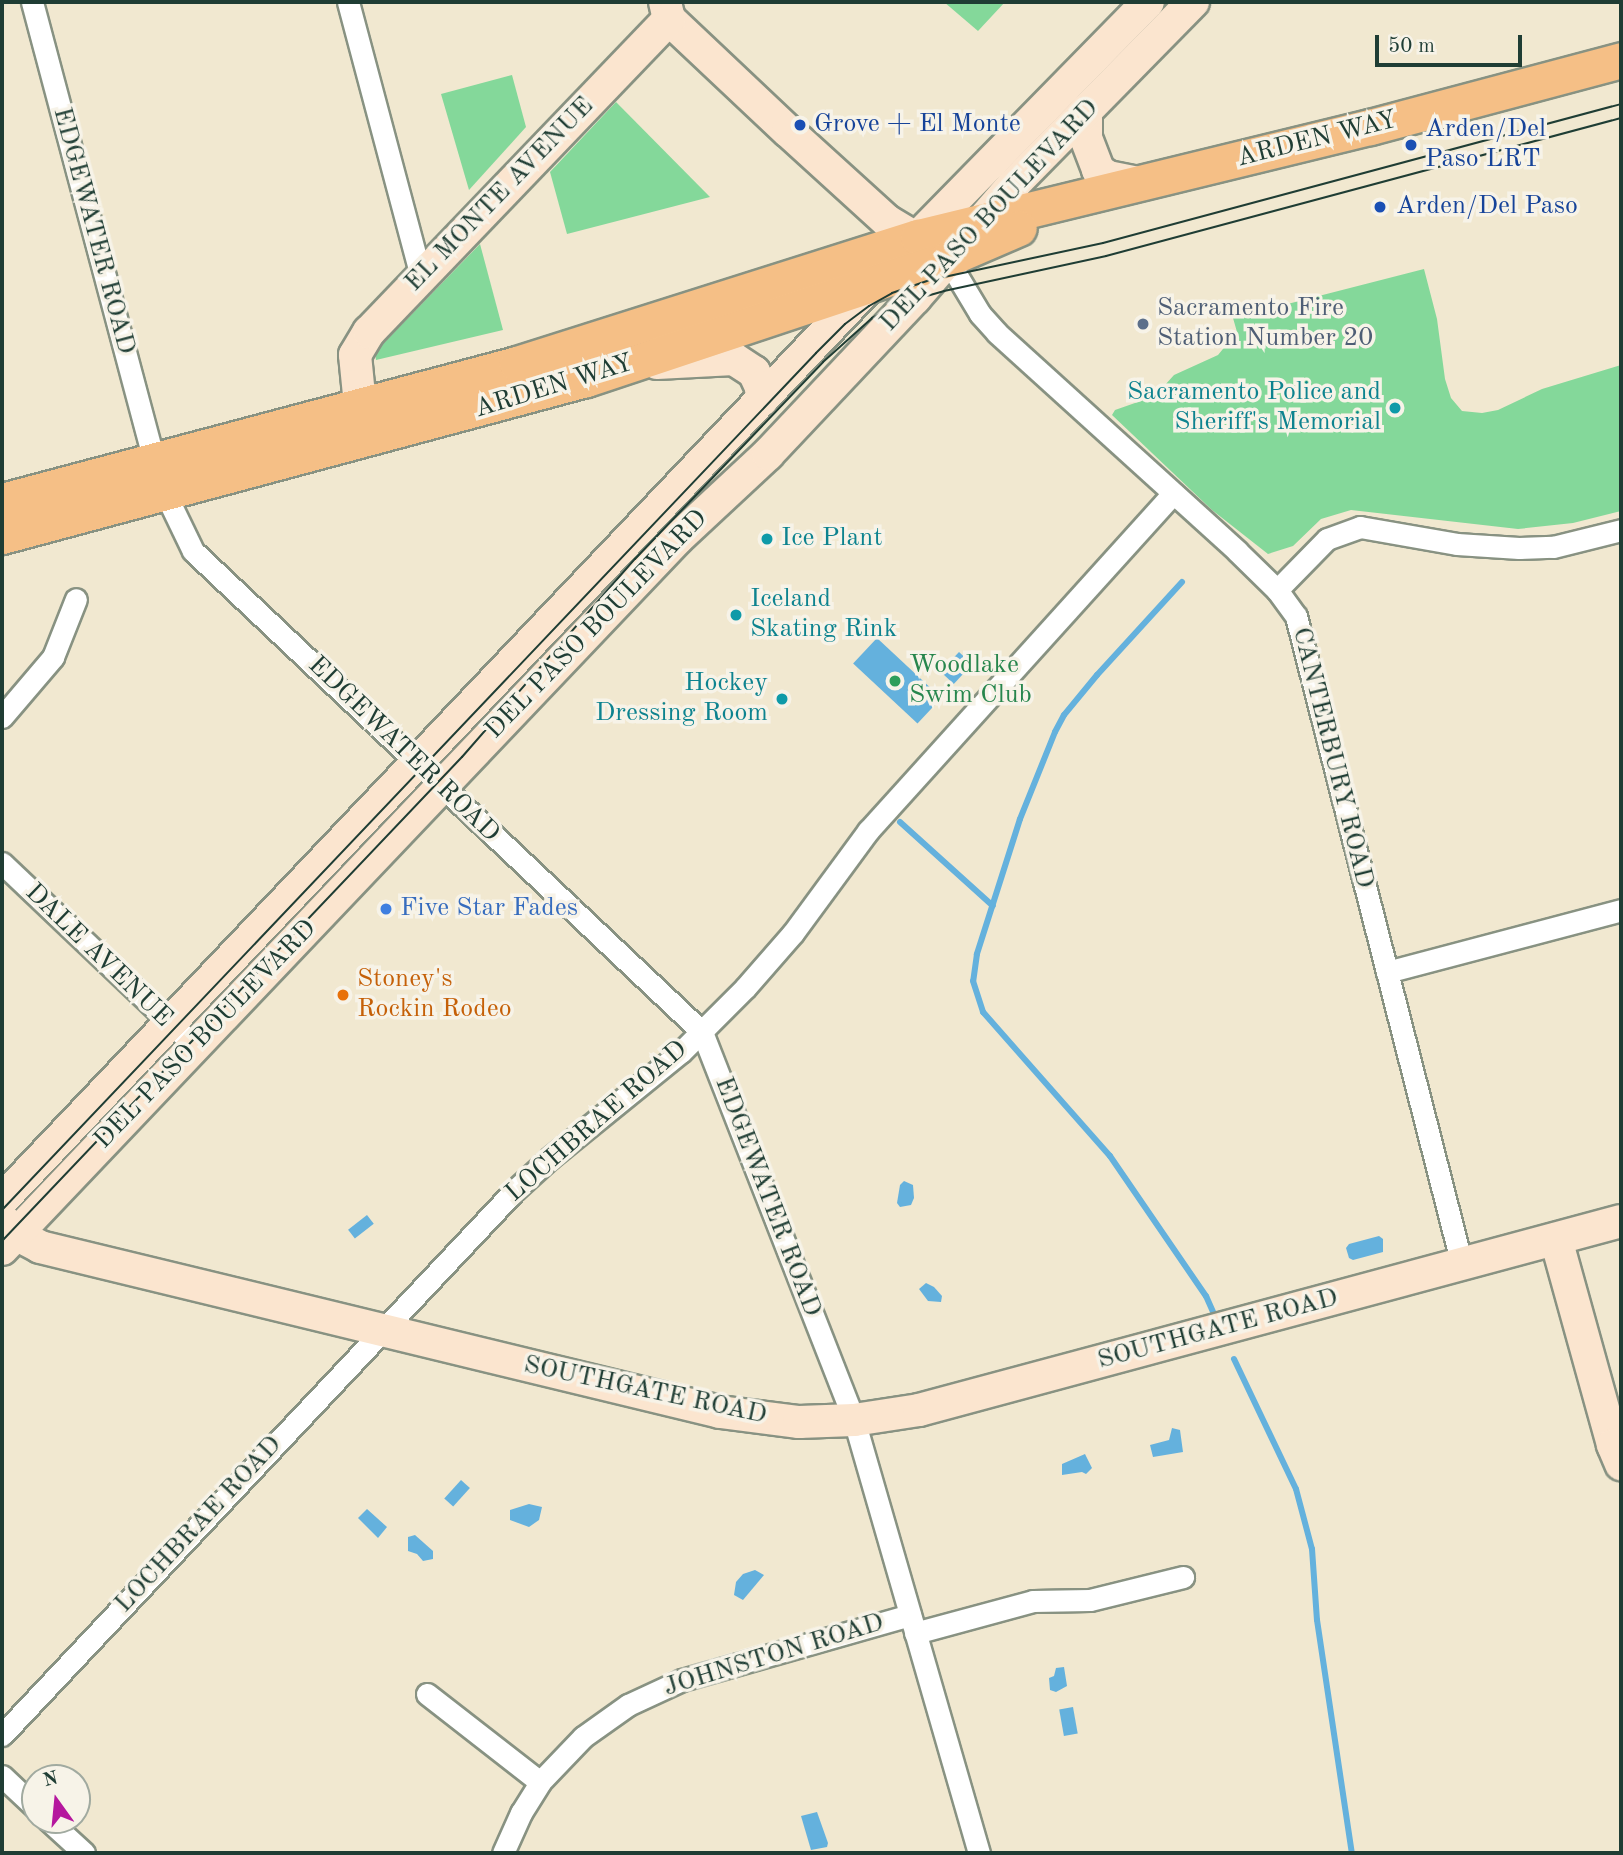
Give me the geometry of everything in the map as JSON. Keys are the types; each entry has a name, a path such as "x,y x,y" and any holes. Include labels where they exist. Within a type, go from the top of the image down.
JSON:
{"main road":[{"name":"DEL PASO BOULEVARD","path":"2,1200 872,284 1148,2"},
{"name":"DEL PASO BOULEVARD","path":"6,1234 196,1047 678,538 768,454 915,298 982,220 1182,5"},
{"name":"EL MONTE AVENUE","path":"360,405 354,366 356,348 673,8"},
{"path":"673,8 887,221 918,237 947,259"},
{"name":"ARDEN WAY","path":"2,536 360,405 550,355 918,237 1370,127 1621,60"},
{"path":"1086,110 1086,138 1098,170 1108,177 1139,183"},
{"name":"ARDEN WAY","path":"2,501 160,477 513,400 625,366 947,259 1093,196"},
{"path":"625,366 734,359 754,372 761,387 762,400"},
{"path":"360,405 393,410 469,396 513,400"},
{"name":"SOUTHGATE ROAD","path":"6,1234 40,1247 720,1412 799,1422 854,1420 919,1410 1621,1221"},
{"path":"1556,1239 1613,1444 1621,1464"}],"street":[{"name":"EDGEWATER ROAD","path":"32,2 160,477 193,551 702,1032 854,1420 979,1853"},
{"path":"348,2 421,276"},
{"name":"CANTERBURY ROAD","path":"947,259 980,314 1277,590 1296,616 1462,1265"},
{"name":"LOCHBRAE ROAD","path":"2,1735 541,1166 702,1032 793,933 868,831 1173,493"},
{"path":"1277,590 1327,540 1360,527 1457,544 1519,548 1553,547 1621,530"},
{"path":"2,717 53,657 69,623 76,599"},
{"name":"DALE AVENUE","path":"2,863 196,1047"},
{"path":"1387,972 1621,910"},
{"name":"JOHNSTON ROAD","path":"503,1853 521,1813 540,1782 583,1737 628,1705 657,1690 704,1673 913,1624 1033,1601 1090,1600 1183,1577"},
{"path":"427,1694 540,1782"},
{"path":"2,1776 21,1794"},
{"path":"63,1834 84,1853"}],"green space":[{"path":"944,2 1005,2 978,31"},
{"path":"512,75 526,127 469,190 441,94"},
{"path":"616,102 710,197 567,234 550,172"},
{"path":"480,244 503,330 376,360 375,352"},
{"path":"1424,269 1437,319 1445,379 1451,398 1462,411 1482,413 1498,410 1542,389 1621,365 1621,511 1573,523 1518,529 1351,510 1321,519 1293,546 1268,554 1212,510 1112,415 1115,410 1155,396 1174,375 1218,355 1237,332 1233,318"}],"water":[{"path":"877,638 941,698 917,724 853,664"},
{"path":"959,652 972,664 954,684 941,672"},
{"path":"904,1181 913,1185 914,1198 911,1205 900,1207 897,1203 900,1185"},
{"path":"367,1215 374,1224 355,1238 348,1230"},
{"path":"1379,1236 1383,1239 1383,1252 1353,1260 1349,1258 1346,1248 1349,1244"},
{"path":"926,1283 942,1296 941,1302 928,1301 919,1289"},
{"path":"1172,1428 1180,1430 1183,1452 1153,1457 1150,1445 1169,1440"},
{"path":"1085,1454 1092,1468 1086,1474 1082,1472 1062,1475 1062,1464"},
{"path":"461,1480 470,1488 453,1507 444,1499"},
{"path":"529,1504 542,1507 539,1520 529,1527 510,1520 510,1510"},
{"path":"367,1509 387,1527 378,1538 358,1518"},
{"path":"415,1535 433,1551 433,1559 423,1561 417,1554 408,1551 408,1537"},
{"path":"755,1570 764,1575 743,1600 734,1595 736,1582 743,1574"},
{"path":"1064,1667 1067,1686 1056,1692 1050,1690 1049,1678 1054,1676 1056,1668"},
{"path":"1073,1707 1078,1734 1064,1736 1059,1709"},
{"path":"817,1812 828,1843 827,1847 811,1850 801,1816"}],"waterway":[{"path":"1182,582 1097,675 1064,715 1055,732 1020,819 977,954 973,981 983,1012 1110,1156 1206,1296 1216,1318"},
{"path":"900,822 993,906"},
{"path":"1234,1359 1296,1489 1312,1549 1317,1620 1352,1853"}],"tram line":[{"path":"2,1210 816,353 845,324 869,306 892,293 930,280 1103,243 1621,104"},
{"path":"2,1241 462,757 635,559 823,362 872,318 902,303 944,291 1106,256 1621,118"}],"place":[{"name":"Grove + El Monte","path":"800,125"},
{"name":"Arden/Del Paso LRT","path":"1411,145"},
{"name":"Arden/Del Paso","path":"1380,207"},
{"name":"Sacramento Fire Station Number 20","path":"1143,324"},
{"name":"Sacramento Police and Sheriff's Memorial","path":"1395,408"},
{"name":"Ice Plant","path":"767,539"},
{"name":"Iceland Skating Rink","path":"736,615"},
{"name":"Woodlake Swim Club","path":"895,681"},
{"name":"Hockey Dressing Room","path":"782,699"},
{"name":"Five Star Fades","path":"386,909"},
{"name":"Stoney's Rockin Rodeo","path":"343,995"}]}
